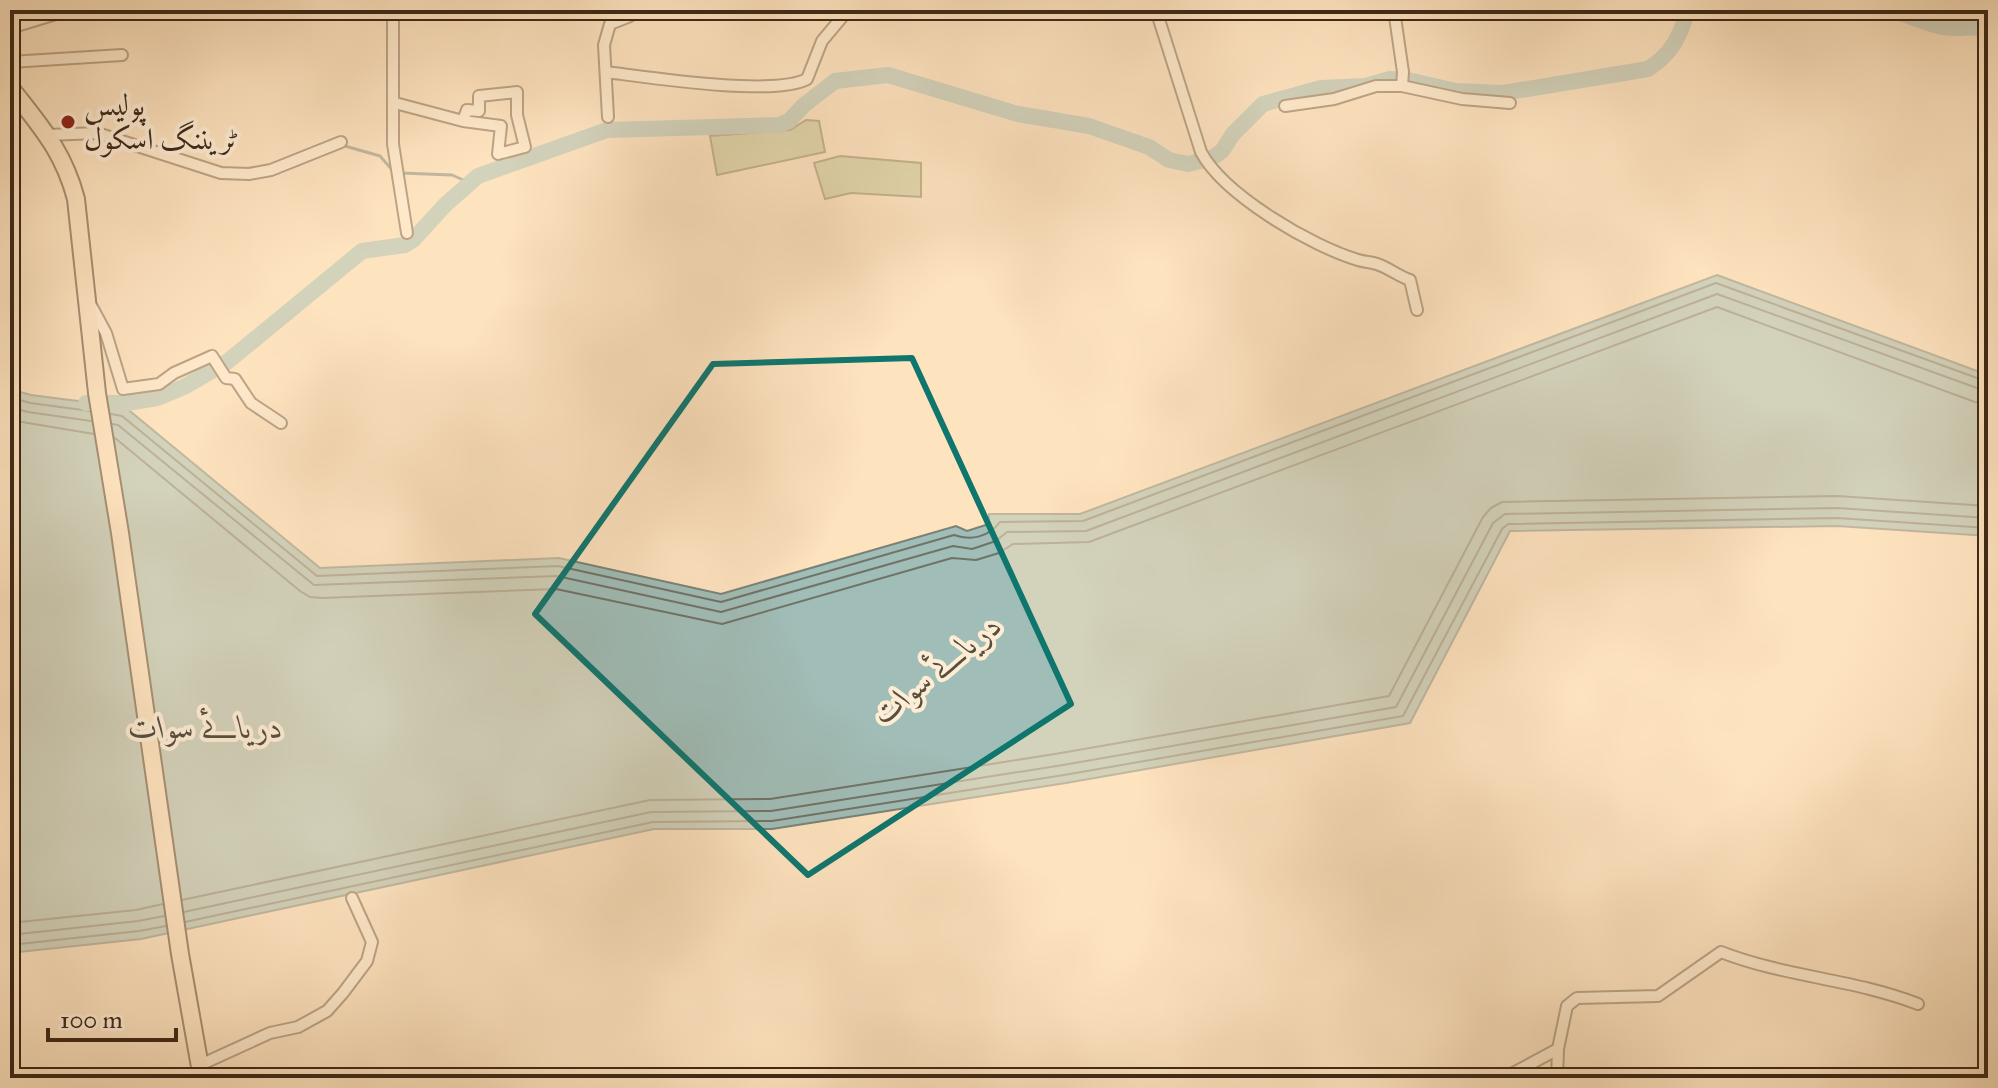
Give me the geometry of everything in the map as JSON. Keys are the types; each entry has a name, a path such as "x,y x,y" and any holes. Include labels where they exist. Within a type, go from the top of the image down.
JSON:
{"highway":[{"path":"10,15 28,10"}],"main road":[{"path":"10,87 48,135 69,173 76,199 94,368 180,954 201,1071"}],"street":[{"path":"10,28 69,10"},
{"path":"393,10 393,144 407,233"},
{"path":"608,117 604,45 610,24 630,16 632,10"},
{"path":"606,72 738,85 779,86 801,82 807,79 822,41 848,10"},
{"path":"1156,10 1201,152 1209,168 1251,204 1316,243 1358,260 1379,264 1410,280 1417,310"},
{"path":"1394,10 1403,72 1402,86"},
{"path":"10,62 122,55"},
{"path":"1285,106 1334,99 1376,86 1402,86 1462,99 1510,103"},
{"path":"395,103 463,121 501,126 498,154 525,147 517,115 517,92 479,96 479,111 467,110 463,121"},
{"path":"48,135 97,133 221,173 235,174 271,170 341,142"},
{"path":"89,302 106,333 123,389 159,384 174,373 212,356 226,378 235,379 251,403 281,423"},
{"path":"201,1071 270,1033 298,1027 327,1011 343,993 367,961 372,942 352,898"},
{"path":"1557,1078 1558,1049 1567,1006 1577,998 1658,996 1721,952 1788,974 1866,988 1918,1004"},
{"path":"1504,1078 1558,1049"}],"highlighted area":[{"path":"912,358 1071,704 808,875 535,614 713,364"}],"green space":[{"path":"806,120 819,121 825,152 717,175 710,136 790,130"},
{"path":"840,156 921,163 921,197 851,193 825,199 814,163"}],"water":[{"name":"دریائے سوات","path":"1717,275 1988,375 1988,536 1837,526 1510,531 1410,723 1066,783 772,829 654,829 141,939 10,953 10,389 31,395 125,407 320,568 559,558 721,594 956,526 967,531 989,524 989,514 1080,514"}],"waterway":[{"path":"86,403 127,403 157,398 184,387 227,362 362,251 405,245 413,240 445,205 478,176 607,130 779,125 789,121 835,81 888,75 1018,114 1089,126 1149,147 1169,160 1188,164 1212,158 1222,151 1233,134 1263,104 1321,88 1365,86 1390,79 1456,91 1503,93 1648,69 1674,44 1688,10"},
{"path":"1889,10 1943,27 1988,29"},
{"path":"345,146 380,156 393,171"},
{"path":"401,173 452,175 470,183"}],"place":[{"name":"پولیس ٹریننگ اسکول","path":"68,122"}]}
